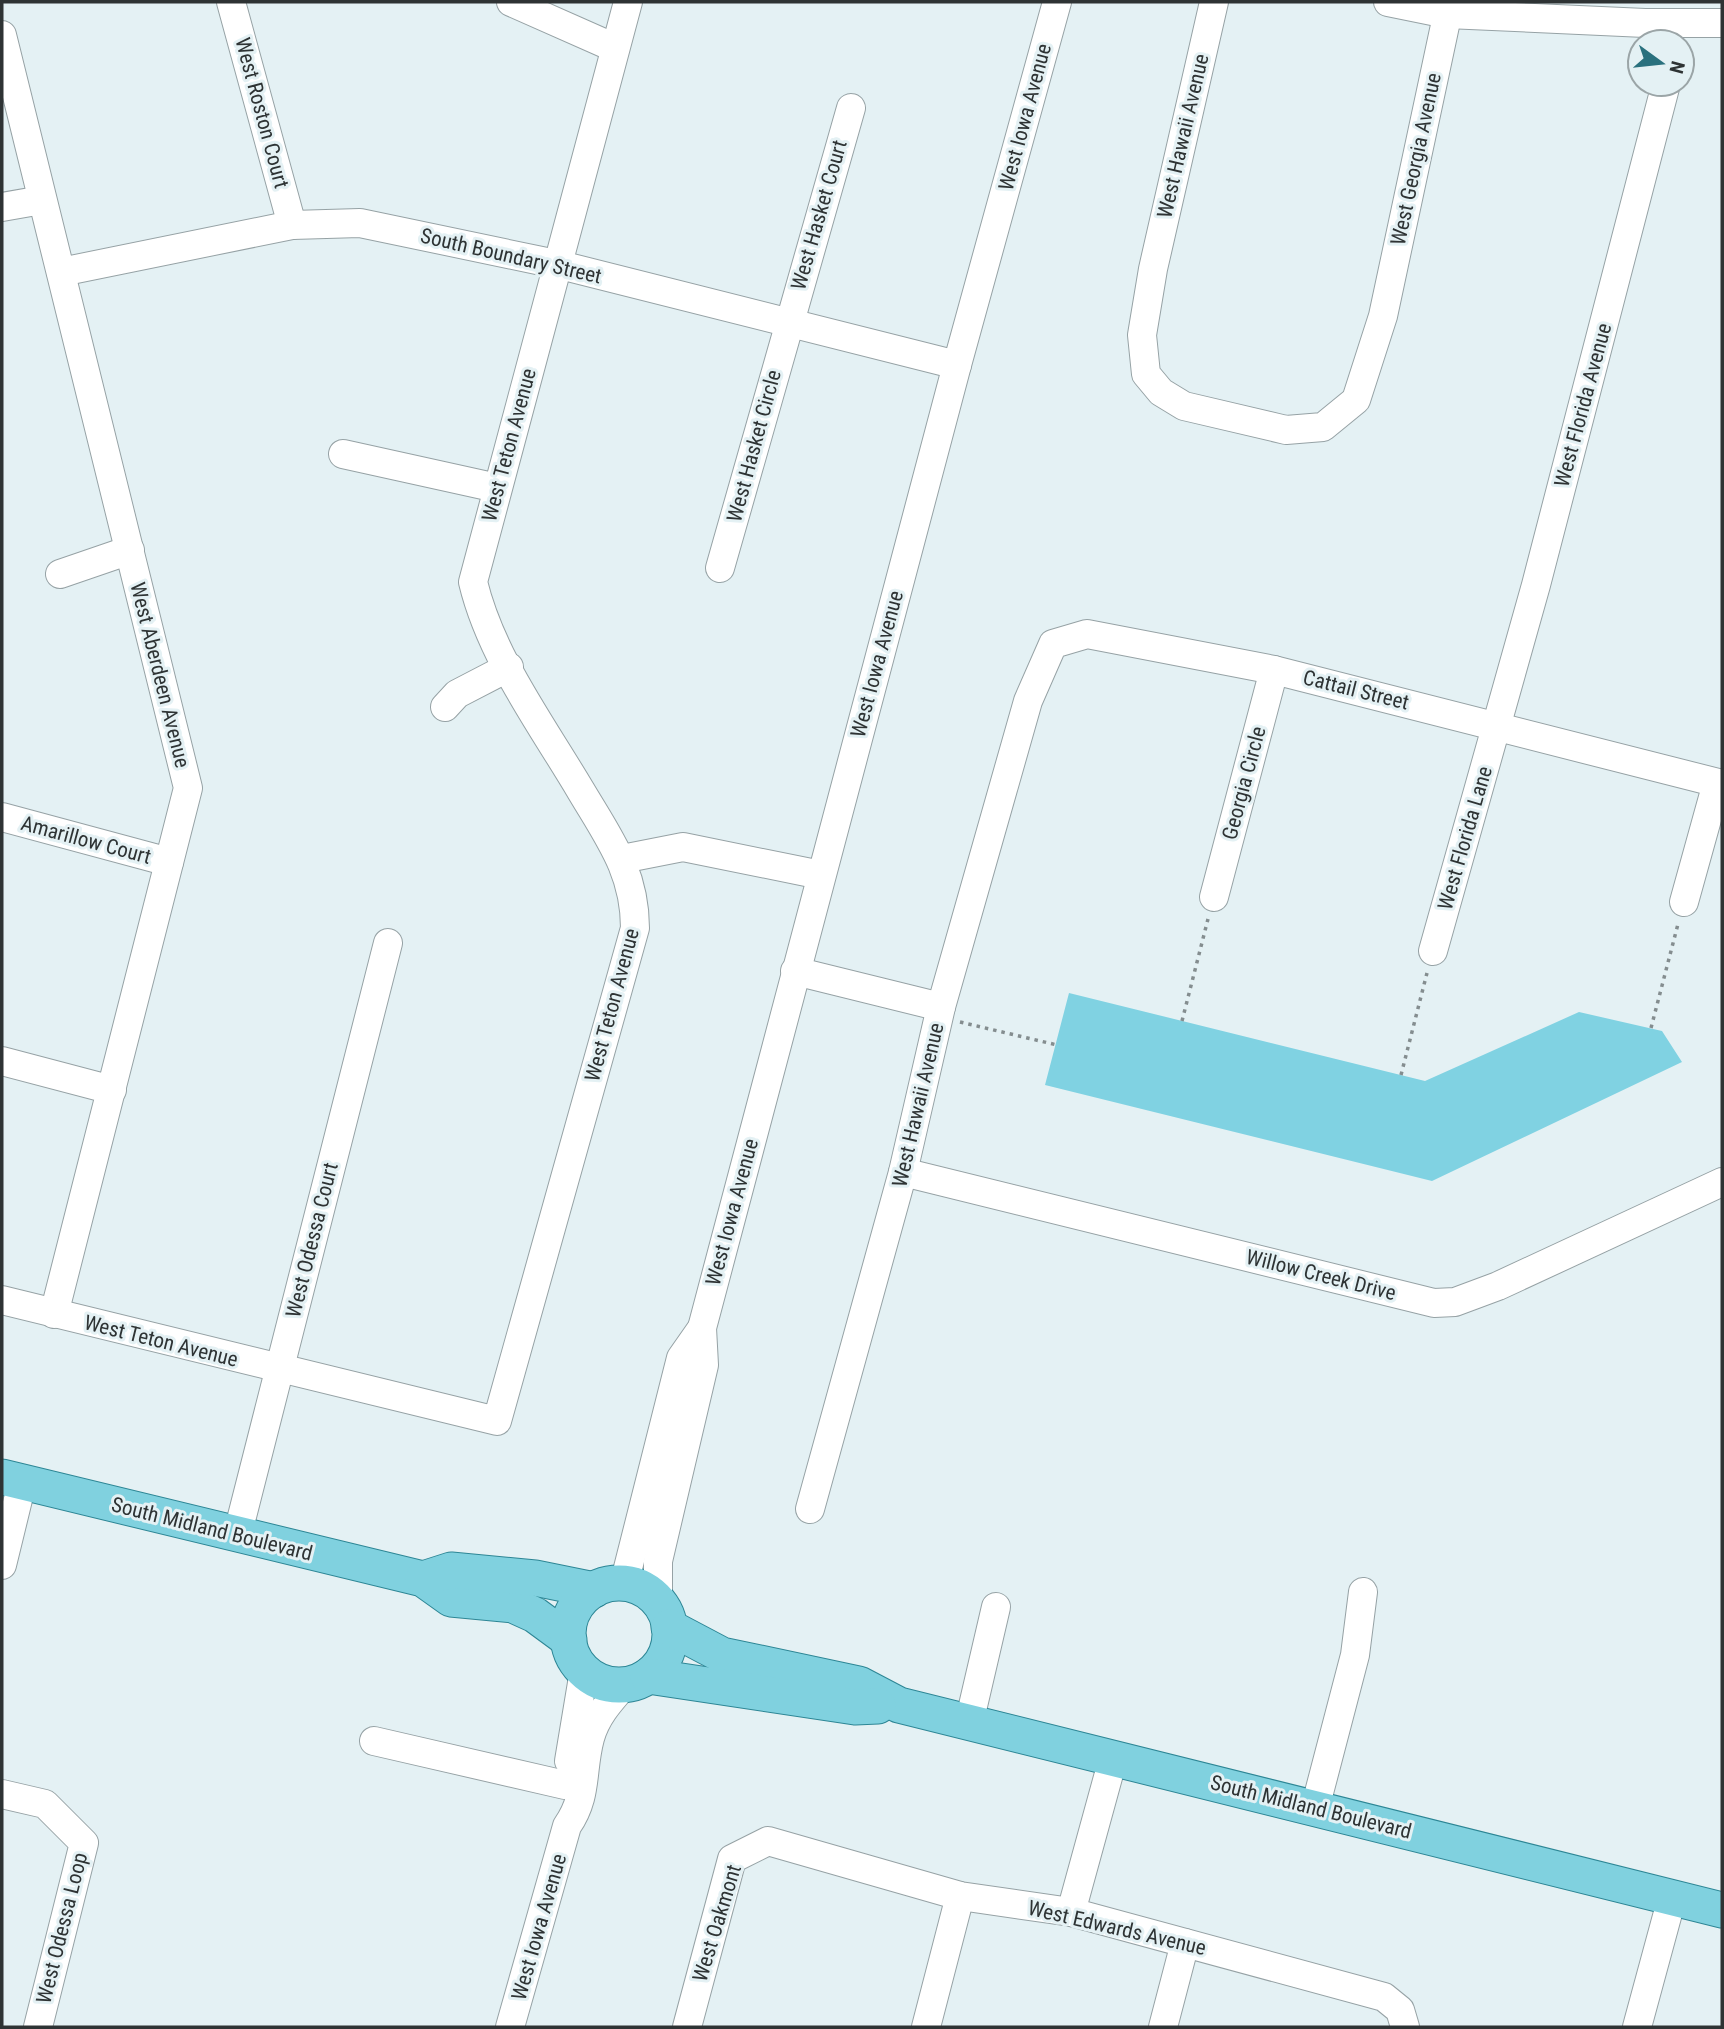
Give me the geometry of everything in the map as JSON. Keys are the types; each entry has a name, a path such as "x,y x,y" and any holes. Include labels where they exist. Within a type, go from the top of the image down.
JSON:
{"main road":[{"name":"South Midland Boulevard","path":"12,1480 423,1579 451,1600 513,1605 535,1615 569,1640"},
{"name":"South Midland Boulevard","path":"423,1579 451,1570 609,1587"},
{"path":"609,1587 646,1590 664,1614 668,1648 661,1664 637,1680 598,1681 584,1671 573,1656 569,1640 569,1622 576,1607 609,1587"},
{"name":"South Midland Boulevard","path":"664,1614 722,1655 859,1684 899,1706"},
{"name":"South Midland Boulevard","path":"637,1680 855,1707 899,1706 1722,1910"}],"street":[{"name":"West Roston Court","path":"232,2 292,225"},
{"path":"511,2 615,48"},
{"name":"West Teton Avenue","path":"2,1300 497,1421 635,928 635,900 622,859 481,615 473,582 628,2"},
{"name":"West Iowa Avenue","path":"664,1614 659,1560 704,1365 702,1328 957,365 1057,2"},
{"name":"West Hawaii Avenue","path":"1214,2 1153,270 1142,335 1146,374 1161,392 1184,405 1286,430 1323,427 1356,400 1382,316"},
{"path":"1388,2 1449,8 1722,23"},
{"name":"West Georgia Avenue","path":"1382,316 1449,8"},
{"name":"West Aberdeen Avenue","path":"2,35 188,788 54,1314"},
{"name":"West Florida Avenue","path":"1497,725 1662,98"},
{"name":"West Hasket Court","path":"788,323 851,108"},
{"path":"2,207 42,200"},
{"name":"South Boundary Street","path":"61,272 292,225 360,223 556,264 957,365"},
{"name":"West Hasket Circle","path":"720,568 788,323"},
{"path":"343,454 497,488"},
{"path":"60,574 130,551"},
{"name":"Cattail Street","path":"1028,701 1053,644 1087,634 1274,670 1720,783 1684,902"},
{"path":"445,707 457,694 509,667"},
{"name":"Georgia Circle","path":"1214,897 1274,670"},
{"name":"West Hawaii Avenue","path":"810,1509 903,1172 940,1012 1028,701"},
{"name":"West Florida Lane","path":"1433,951 1497,725"},
{"name":"Amarillow Court","path":"2,817 169,862"},
{"path":"622,859 683,847 821,876"},
{"name":"West Odessa Court","path":"237,1536 388,943"},
{"path":"795,971 940,1012"},
{"path":"2,1061 112,1090"},
{"name":"Willow Creek Drive","path":"903,1172 1434,1303 1455,1302 1498,1286 1722,1182"},
{"name":"West Iowa Avenue","path":"609,1587 681,1358 702,1328"},
{"path":"2,1565 12,1480"},
{"path":"1315,1808 1355,1655 1363,1592"},
{"path":"969,1723 996,1607"},
{"name":"West Iowa Avenue","path":"567,1826 562,1805 584,1671"},
{"name":"West Iowa Avenue","path":"510,2027 567,1826 579,1808 590,1737 602,1709 637,1680"},
{"path":"374,1741 565,1785"},
{"path":"1071,1912 1114,1759"},
{"name":"West Odessa Loop","path":"2,1794 45,1804 84,1843 38,2027"},
{"name":"West Oakmont","path":"687,2027 732,1859 768,1841 813,1852"},
{"name":"West Edwards Avenue","path":"813,1852 960,1896 1071,1912 1384,1997 1401,2010 1405,2027"},
{"path":"926,2027 960,1896"},
{"path":"1637,2027 1672,1898"},
{"path":"1163,2027 1185,1943"}],"path":[{"path":"1182,1021 1214,897"},
{"path":"1651,1028 1684,902"},
{"path":"1401,1075 1433,951"},
{"path":"940,1012 1057,1045"}],"shaded area":[{"path":"1069,993 1425,1081 1579,1012 1662,1031 1682,1062 1432,1181 1045,1085"}]}
